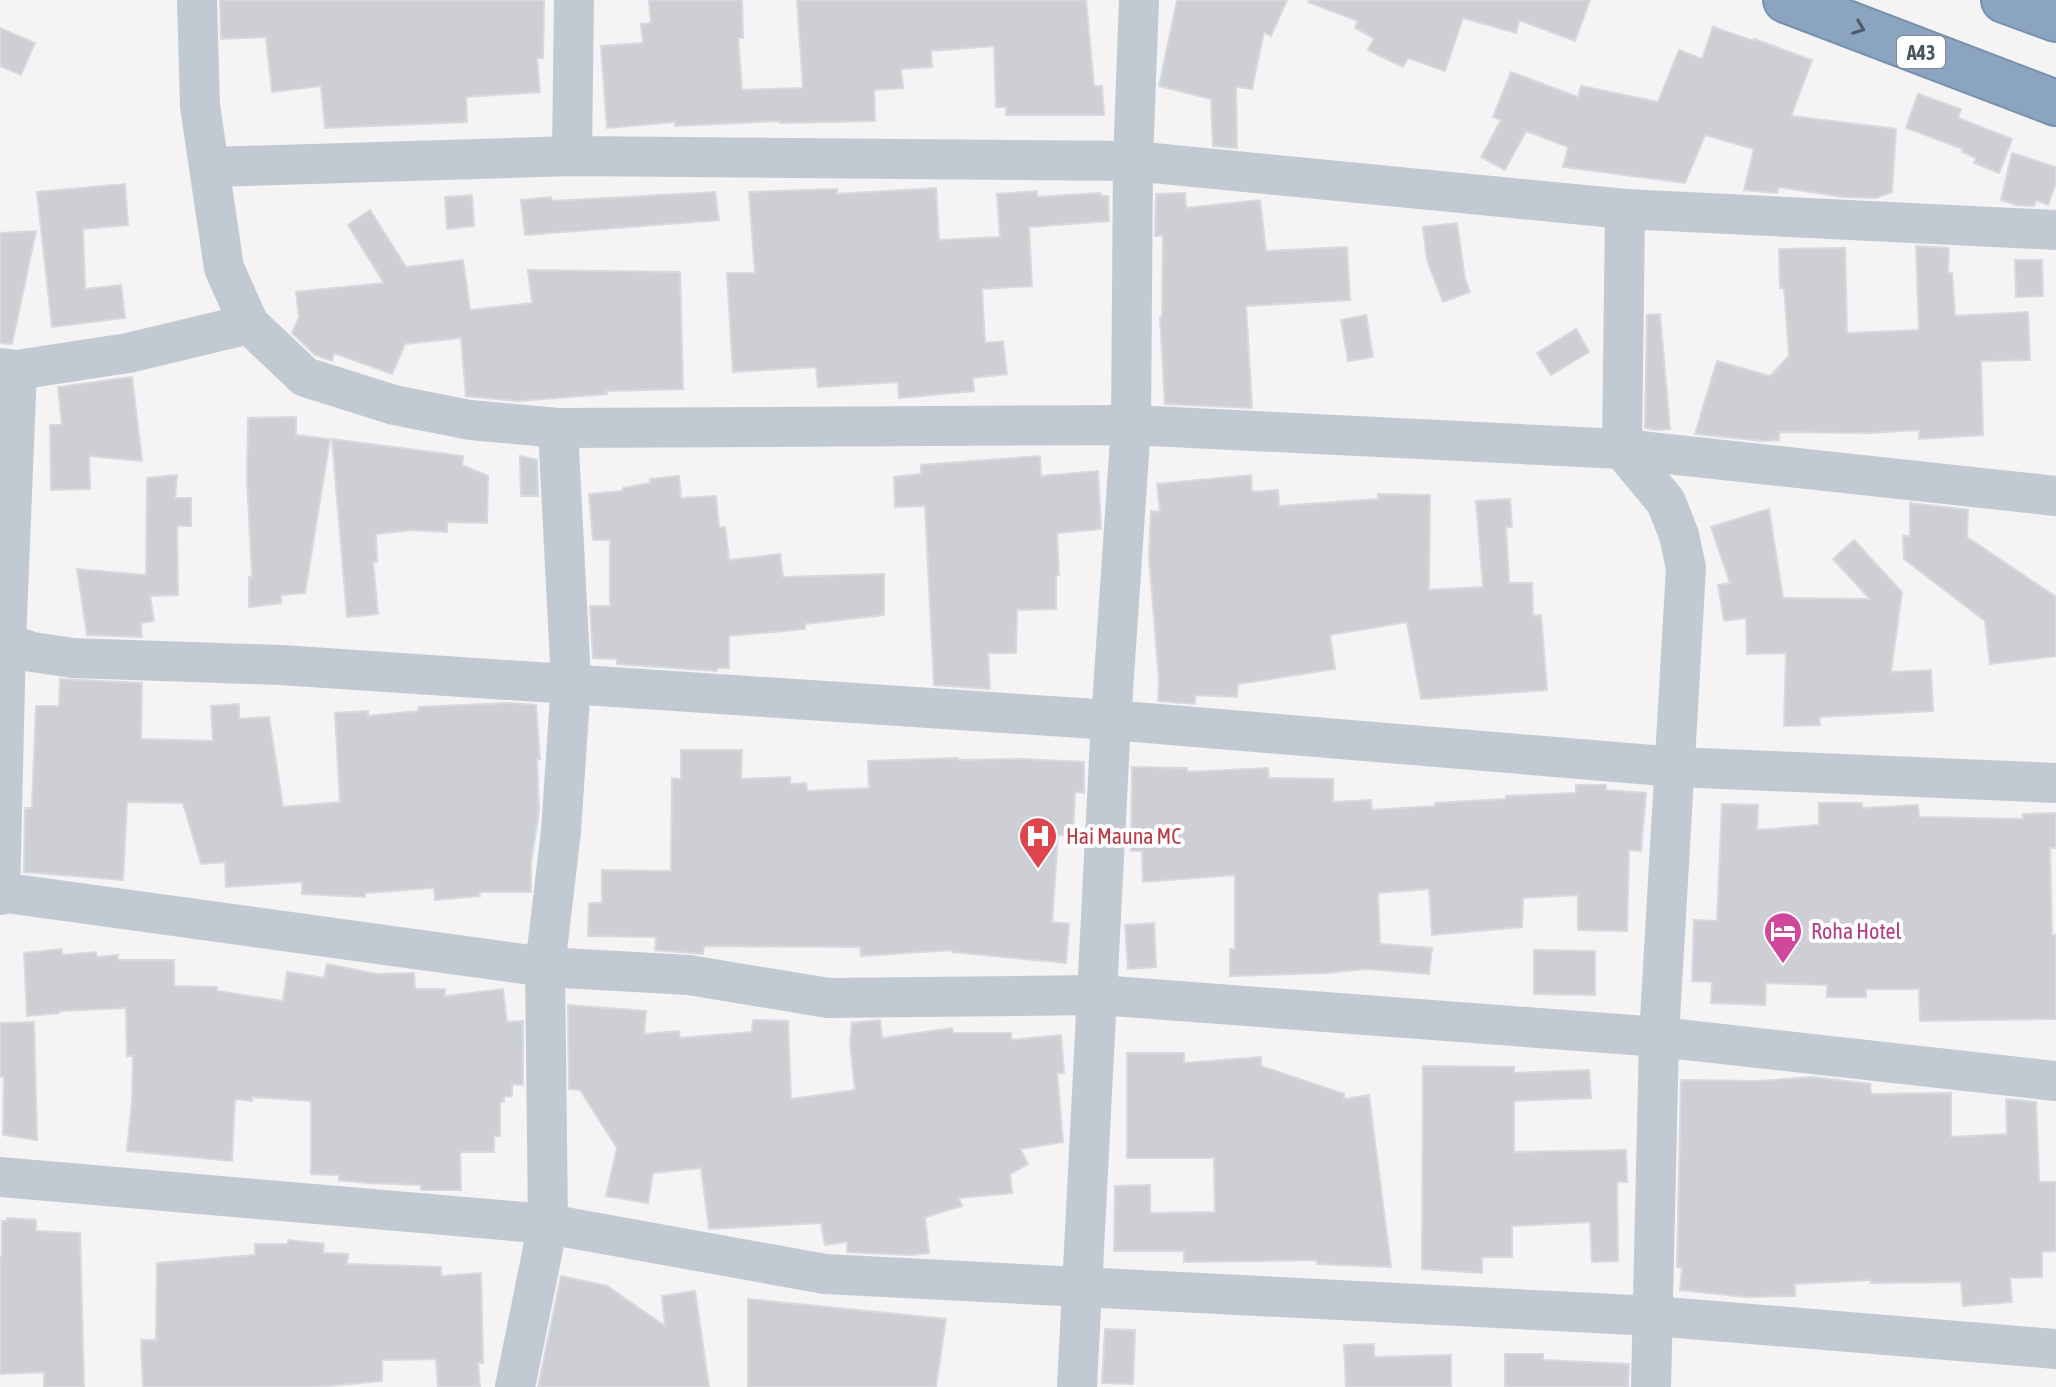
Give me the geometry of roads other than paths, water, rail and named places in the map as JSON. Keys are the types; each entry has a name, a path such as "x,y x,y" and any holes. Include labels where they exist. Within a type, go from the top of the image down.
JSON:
{"highway":[{"name":"A43","path":"1786,0 2056,103"},
{"path":"2004,0 2056,19"}],"street":[{"path":"197,0 200,106 224,268 249,324 305,377 394,405 470,420 558,428 1131,425 1622,449 2056,496"},
{"path":"572,156 574,0"},
{"path":"1077,1387 1111,720 1131,425 1133,161 1139,0"},
{"path":"211,167 572,156 1133,161 1625,209 2056,230"},
{"path":"1625,209 1622,449 1666,502 1679,535 1686,568 1659,1037 1651,1387"},
{"path":"249,324 128,353 8,369 0,893 545,967 689,975 828,998 1099,995 1659,1037 2056,1081"},
{"path":"515,1387 548,1224 545,967 561,831 571,683 558,428"},
{"path":"3,642 32,652 73,658 281,665 571,683 1111,720 1676,767 2056,783"},
{"path":"0,1177 548,1224 825,1274 1654,1316 2056,1349"}],"place":[{"name":"Hai Mauna MC","path":"1038,870"},
{"name":"Roha Hotel","path":"1783,965"}]}
